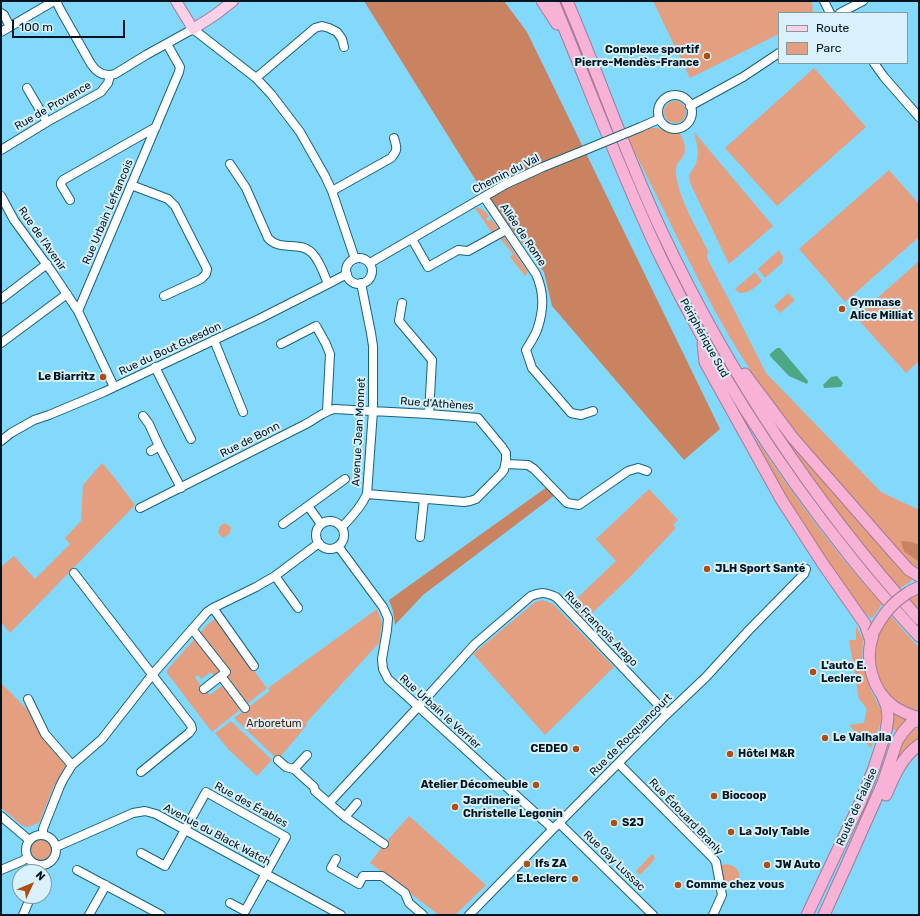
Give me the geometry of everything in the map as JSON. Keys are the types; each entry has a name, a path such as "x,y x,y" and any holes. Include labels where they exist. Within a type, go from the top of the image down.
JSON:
{"highway":[{"path":"542,1 575,53"},
{"name":"Périphérique Sud","path":"553,1 640,213 664,265 726,378 756,426 818,515 849,556 919,636"},
{"name":"Périphérique Sud","path":"566,1 634,168 688,285 714,334 754,401 816,493 889,586 919,619"},
{"path":"714,334 729,349 750,381 793,438 909,570 919,576"},
{"path":"703,338 705,362 751,446 800,530 865,624 872,637"},
{"path":"914,589 898,599 880,620 872,637 869,653 869,664 876,685 882,695 893,706 906,714 919,719"},
{"name":"Route de Falaise","path":"807,915 860,803 874,768 886,731 888,718 887,707 882,695"},
{"name":"Route de Falaise","path":"824,915 883,783 897,741 911,723 919,719"},
{"path":"848,862 858,856 895,775 905,757 912,749 919,745"}],"main road":[{"path":"176,1 193,29 233,1"}],"street":[{"path":"824,1 830,12"},
{"path":"842,12 863,1"},
{"path":"1,32 57,2 93,68 100,73 110,76 193,29 256,78 271,94 300,132 318,162 332,191 355,259"},
{"path":"1,13 4,15 10,27"},
{"path":"256,78 315,28 322,26 337,32 344,47"},
{"name":"Rue Urbain Lefrancois","path":"78,311 179,72 180,67 167,44"},
{"path":"690,106 743,77 778,54"},
{"path":"875,64 884,77 919,117"},
{"name":"Rue de Provence","path":"1,150 101,92 108,83 110,76"},
{"path":"27,88 47,122"},
{"path":"670,96 679,96 687,101 690,106 692,113 690,120 684,126 677,129 670,128 663,124 659,119 658,107 664,99 670,96"},
{"name":"Chemin du Val","path":"370,263 506,184 659,119"},
{"path":"70,200 61,185 63,180 156,127"},
{"path":"332,191 391,158 396,153 397,147 394,138"},
{"path":"230,164 246,188 268,238 278,245 301,246 306,248 316,258 328,284"},
{"path":"131,185 168,199 175,206 207,269 206,274 200,279 164,296"},
{"name":"Rue de l'Avenir","path":"1,196 14,220 47,264 78,311"},
{"name":"Allée de Rome","path":"484,197 536,274 541,285 543,304 538,328 526,350 532,368 571,413 581,415 593,411"},
{"path":"412,239 428,267 458,250 468,251 506,230"},
{"path":"363,258 370,263 371,275 366,282 354,282 347,274 348,264 355,259 363,258"},
{"path":"1,299 47,264"},
{"name":"Rue du Bout Guesdon","path":"1,441 11,433 34,420 114,387 259,319 347,274"},
{"name":"Avenue Jean Monnet","path":"342,527 357,512 367,494 374,411 373,346 360,283"},
{"path":"1,343 66,294"},
{"path":"402,303 399,321 432,360 429,414"},
{"path":"78,311 114,387"},
{"path":"281,344 316,326 330,354 327,411"},
{"path":"214,340 243,412"},
{"path":"155,367 192,439"},
{"name":"Rue de Bonn","path":"140,508 304,425 334,408 374,411"},
{"name":"Rue d'Athènes","path":"374,411 478,418 506,453 506,464"},
{"path":"142,416 149,424 181,488"},
{"path":"151,450 159,446"},
{"path":"367,494 470,502 481,494 501,474 506,464 528,465 534,469 567,503 579,505 628,471 638,468 647,471"},
{"path":"283,524 345,479"},
{"path":"420,537 424,499"},
{"path":"308,506 321,524"},
{"path":"327,521 332,521 342,527 344,537 338,546 328,549 319,543 316,533 321,524 327,521"},
{"path":"42,834 60,786 72,765 102,739 152,675 200,619 212,608 256,587 275,576 319,543"},
{"name":"Rue Urbain le Verrier","path":"338,546 383,608 388,618 382,659 383,669 388,679 553,829"},
{"name":"Rue de Rocquancourt","path":"468,915 667,714 706,677 749,630 804,574 806,569"},
{"path":"74,572 191,725 192,729 189,733 140,772"},
{"path":"275,576 298,608"},
{"name":"Rue François Arago","path":"329,803 475,644 531,596 540,592 556,597 667,714"},
{"path":"212,608 254,666"},
{"path":"192,629 226,672 204,689"},
{"path":"221,676 245,708"},
{"path":"28,698 45,734 72,765"},
{"path":"294,769 307,755"},
{"path":"278,760 286,767 294,769 329,803 384,844"},
{"name":"Rue Édouard Branly","path":"618,764 716,862 722,895 713,915"},
{"name":"Rue des Érables","path":"185,830 206,792 286,837 265,874"},
{"path":"345,816 357,803"},
{"name":"Avenue du Black Watch","path":"56,847 133,813 145,811 156,814 341,915"},
{"path":"1,816 29,840"},
{"name":"Rue Gay Lussac","path":"559,823 653,915"},
{"path":"141,853 165,866 185,830"},
{"path":"35,864 28,858 25,850 26,845 33,836 42,834 50,837 56,847 55,856 47,864"},
{"path":"1,870 28,858"},
{"path":"336,859 331,868 359,884 364,876 382,876 405,893 409,903 423,915"},
{"path":"77,870 161,915"},
{"path":"230,903 245,911 265,874"},
{"path":"89,915 106,885"},
{"path":"23,915 28,904"}],"green space":[{"name":"Complexe sportif Pierre-Mendès-France","path":"653,1 812,1 813,12 778,12 778,34 690,78"},
{"path":"814,68 866,127 777,206 725,148"},
{"path":"675,101 683,104 686,112 683,120 675,123 667,120 664,112 667,104"},
{"path":"650,128 657,128 667,132 679,132 682,138 685,145 685,152 676,169 677,180 683,201 708,251 707,258 766,373 881,492 919,510 919,570 909,563 853,500 799,435 765,391 728,334 706,294 628,138"},
{"path":"694,132 773,226 729,264 690,183 689,175 696,164 698,155"},
{"path":"889,170 919,204 919,237 845,302 799,249"},
{"path":"475,208 479,208 484,211 489,216 486,219 488,221 491,219 499,229 492,233"},
{"path":"503,235 528,272 525,276 510,257 513,254 499,237"},
{"path":"779,250 783,257 782,263 765,278 758,269"},
{"path":"919,261 919,361 906,373 856,317"},
{"path":"755,272 762,281 750,291 744,293 740,293 735,289"},
{"path":"788,293 795,300 780,313 774,306"},
{"path":"777,425 914,577 910,582 900,588 883,569 836,509"},
{"path":"752,438 755,438 800,503 831,544 882,604 873,617 871,618 863,611 814,542 790,505"},
{"path":"102,463 135,505 10,633 1,622 1,567 14,556 35,579 70,544 65,538 81,521 83,485"},
{"path":"649,489 678,520 673,525 676,528 630,577 585,620 571,604 616,561 596,539"},
{"path":"225,523 231,527 230,533 223,538 218,533 220,526"},
{"path":"919,592 919,611 909,599"},
{"path":"542,600 553,604 614,667 545,735 473,654 535,602"},
{"name":"Arboretum","path":"377,609 382,623 379,643 306,723 307,725 281,756 283,758 277,759 234,718 270,691 268,688"},
{"path":"890,615 919,648 919,712 904,706 892,698 886,691 878,675 875,648 878,636"},
{"path":"216,618 267,688 212,732 167,673 167,670 207,625","holes":["211,672 214,676 201,686 195,677 198,675 201,679","219,680 223,685 210,695 206,690"]},
{"path":"856,626 863,639 862,659 871,691 881,710 881,722 871,748 849,725 864,723 867,709 859,699 849,640 856,640"},
{"path":"1,683 27,709 43,738 65,763 65,767 54,786 39,823 27,827 23,826 1,808"},
{"path":"893,713 906,720 897,731 891,729"},
{"path":"231,721 272,760 257,776 228,749 215,733"},
{"path":"919,727 919,739 908,747 899,758 897,757 902,743 907,736 914,729"},
{"path":"409,816 486,885 455,915 439,915 370,863 385,843"},
{"path":"41,839 49,842 52,850 49,858 41,861 33,858 30,850 33,842"},
{"path":"652,854 655,859 640,875 636,871"},
{"path":"720,865 733,866 739,872 738,880 724,889"},
{"path":"636,875 640,886 635,888 630,883"}],"shaded area":[{"path":"364,1 504,1 527,32 720,429 684,460 552,306 544,272 478,184"},
{"path":"777,348 780,348 808,381 807,384 789,376 770,356 770,354"},
{"path":"837,376 843,383 841,387 824,388 823,385 831,377"},
{"path":"547,487 555,495 423,595 395,625 393,611 389,600"},
{"path":"901,541 912,542 919,545 919,562 904,551"}],"place":[{"name":"Complexe sportif Pierre-Mendès-France","path":"707,56"},
{"name":"Gymnase Alice Milliat","path":"842,309"},
{"name":"Le Biarritz","path":"103,377"},
{"name":"JLH Sport Santé","path":"707,569"},
{"name":"L'auto E. Leclerc","path":"813,672"},
{"name":"Le Valhalla","path":"825,738"},
{"name":"CEDEO","path":"576,749"},
{"name":"Hôtel M&R","path":"730,754"},
{"name":"Atelier Décomeuble","path":"536,785"},
{"name":"Biocoop","path":"714,796"},
{"name":"Jardinerie Christelle Legonin","path":"455,807"},
{"name":"S2J","path":"614,823"},
{"name":"La Joly Table","path":"731,832"},
{"name":"Ifs ZA","path":"527,864"},
{"name":"JW Auto","path":"767,865"},
{"name":"E.Leclerc","path":"575,879"},
{"name":"Comme chez vous","path":"678,885"}]}
